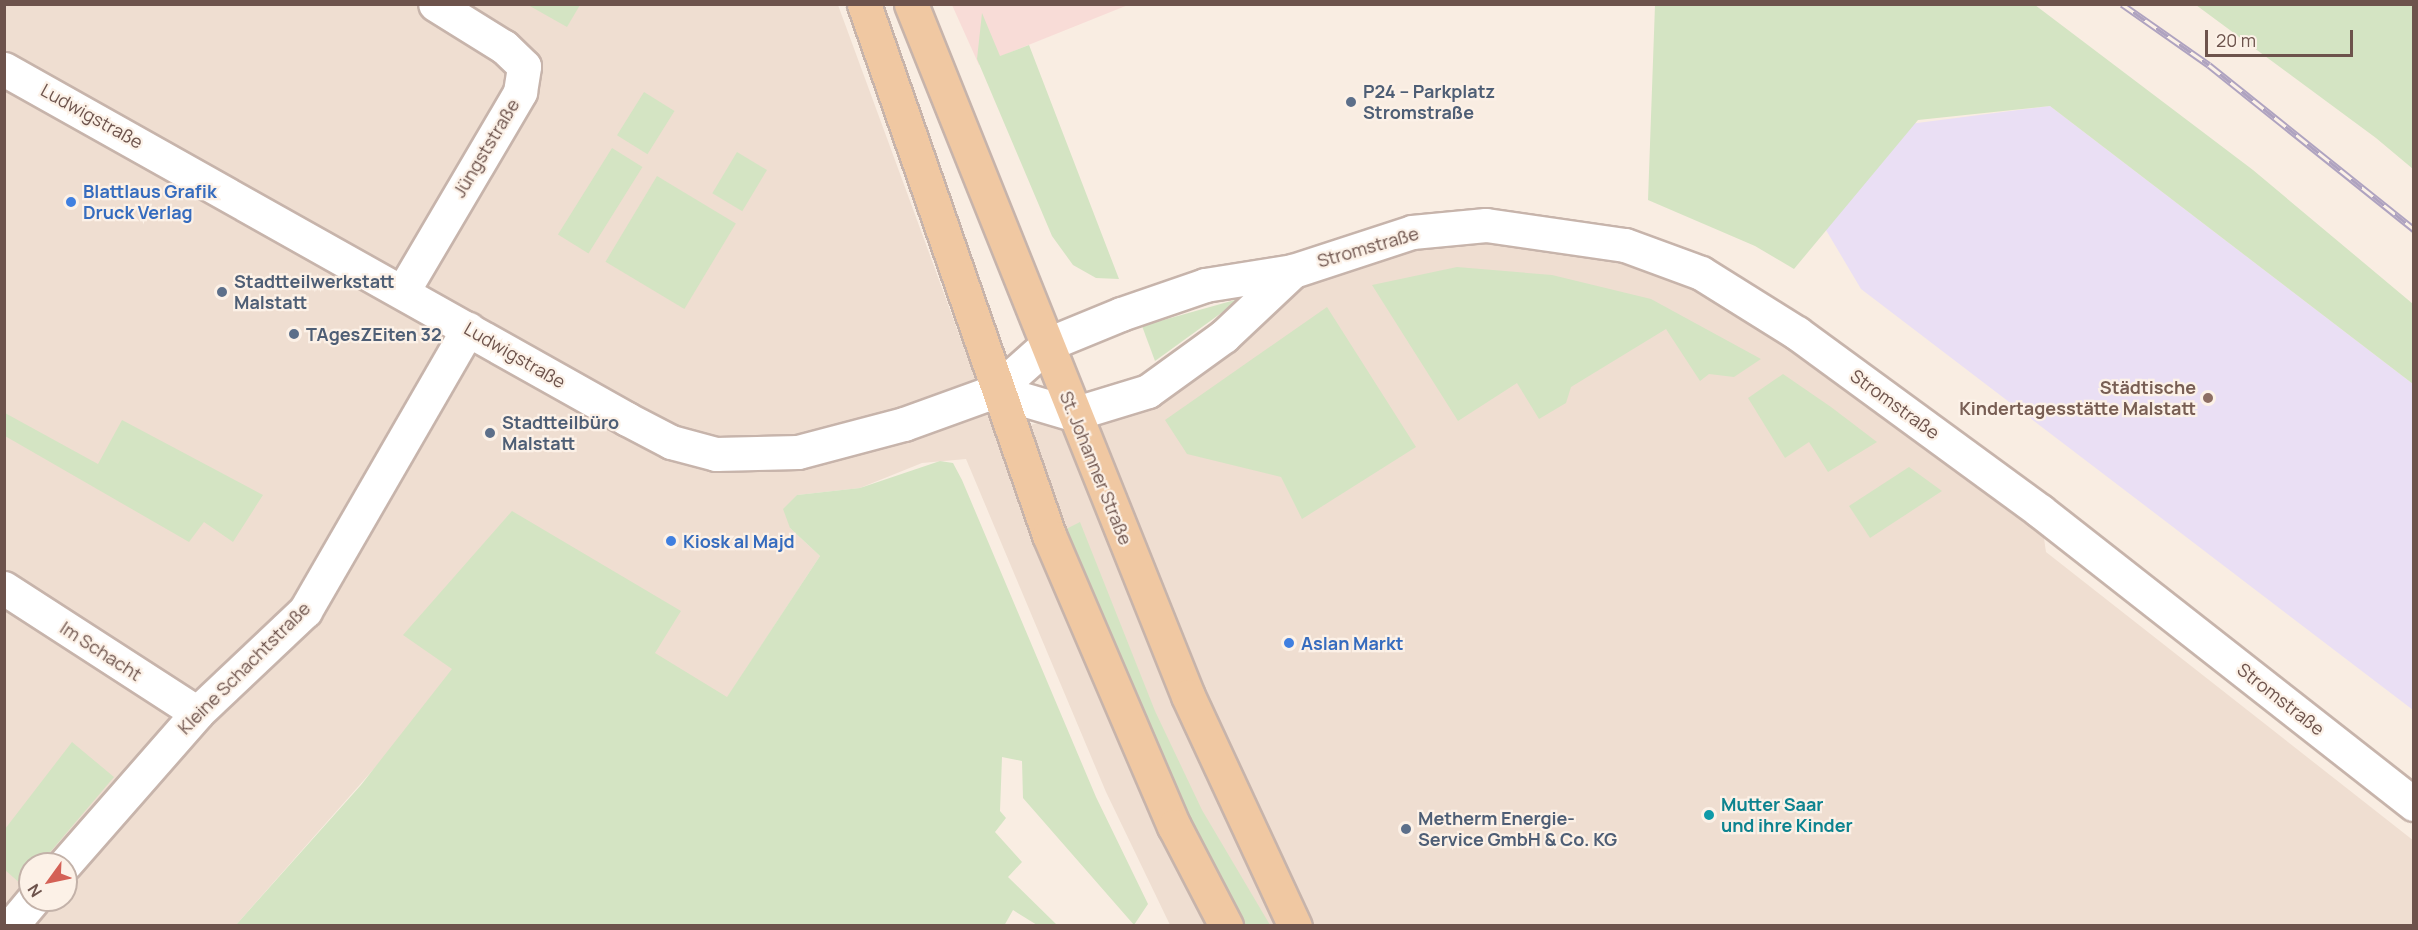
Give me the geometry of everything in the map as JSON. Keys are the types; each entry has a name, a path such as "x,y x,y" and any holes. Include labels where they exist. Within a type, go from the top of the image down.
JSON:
{"main road":[{"path":"864,4 959,269 995,391 1128,722 1226,926"},
{"name":"St. Johanner Straße","path":"911,4 1048,344 1073,414 1188,696 1294,926"}],"street":[{"name":"Jüngststraße","path":"404,291 520,92 524,66 504,46 435,4"},
{"name":"Ludwigstraße","path":"4,69 670,442 716,453 746,456 819,448 995,391"},
{"name":"Stromstraße","path":"995,391 1048,344 1205,285 1293,271 1412,232 1486,225 1596,237 1701,273 1797,333 2040,511 2414,804"},
{"name":"Stromstraße","path":"1073,414 1155,387 1224,336 1293,271"},
{"name":"Kleine Schachtstraße","path":"75,852 197,713 305,611 322,586 468,328"},
{"path":"995,391 1073,414"},
{"name":"Im Schacht","path":"4,588 197,713"},
{"path":"11,926 23,912"}],"shaded area":[{"path":"5,4 838,5 996,435 1148,391 1293,271 1486,225 1701,273 2040,511 2046,552 2414,841 2413,925 1170,925 1106,792 966,459 922,463 860,488 797,495 790,528 820,556 727,698 379,763 236,925 5,926"},
{"path":"952,5 1128,5 979,65"},
{"name":"Städtische Kindertagesstätte Malstatt","path":"2050,106 2413,384 2413,710 1861,289 1826,230 1800,138"}],"green space":[{"path":"528,5 580,5 567,27"},
{"path":"1655,5 2035,5 2253,170 2413,304 2413,384 2050,106 1918,120 1794,269 1755,246 1648,200"},
{"path":"2196,5 2413,5 2413,169 2376,138"},
{"path":"982,13 1000,56 1029,45 1119,279 1096,278 1073,265 1052,236 977,59"},
{"path":"644,92 675,111 648,154 617,135"},
{"path":"612,148 643,167 588,254 558,235"},
{"path":"737,152 767,170 742,211 712,193"},
{"path":"657,176 736,223 684,309 605,262"},
{"path":"1457,267 1552,275 1651,299 1761,359 1734,377 1709,374 1700,381 1666,329 1571,387 1566,403 1539,419 1517,383 1458,421 1372,285"},
{"path":"1242,298 1155,361 1142,326"},
{"path":"1327,307 1416,447 1302,519 1281,477 1187,454 1165,420"},
{"path":"1783,374 1877,442 1828,472 1809,442 1785,458 1748,398"},
{"path":"5,413 98,464 122,420 263,495 233,542 204,522 189,542 5,436"},
{"path":"940,461 953,463 962,480 1096,797 1148,904 1134,925 1023,798 1022,761 1002,757 1000,811 1006,818 995,832 1022,862 1008,877 1057,925 1037,925 1013,910 1004,926 236,925 361,785 452,669 403,635 512,511 681,611 655,653 727,697 820,556 790,528 783,509 797,495 860,488"},
{"path":"1909,467 1942,491 1870,538 1849,506"},
{"path":"1080,522 1155,711 1202,810 1270,925 1242,925 1188,818 1066,529"},
{"path":"72,742 114,777 50,852 18,852 18,881 5,870 5,829"}],"railway":[{"path":"2122,4 2209,65 2414,229"}],"place":[{"name":"P24 – Parkplatz Stromstraße","path":"1351,102"},
{"name":"Blattlaus Grafik Druck Verlag","path":"71,202"},
{"name":"Stadtteilwerkstatt Malstatt","path":"222,292"},
{"name":"TAgesZEiten 32","path":"294,334"},
{"name":"Städtische Kindertagesstätte Malstatt","path":"2208,398"},
{"name":"Stadtteilbüro Malstatt","path":"490,433"},
{"name":"Kiosk al Majd","path":"671,541"},
{"name":"Aslan Markt","path":"1289,643"},
{"name":"Mutter Saar und ihre Kinder","path":"1709,815"},
{"name":"Metherm Energie- Service GmbH & Co. KG","path":"1406,829"}]}
